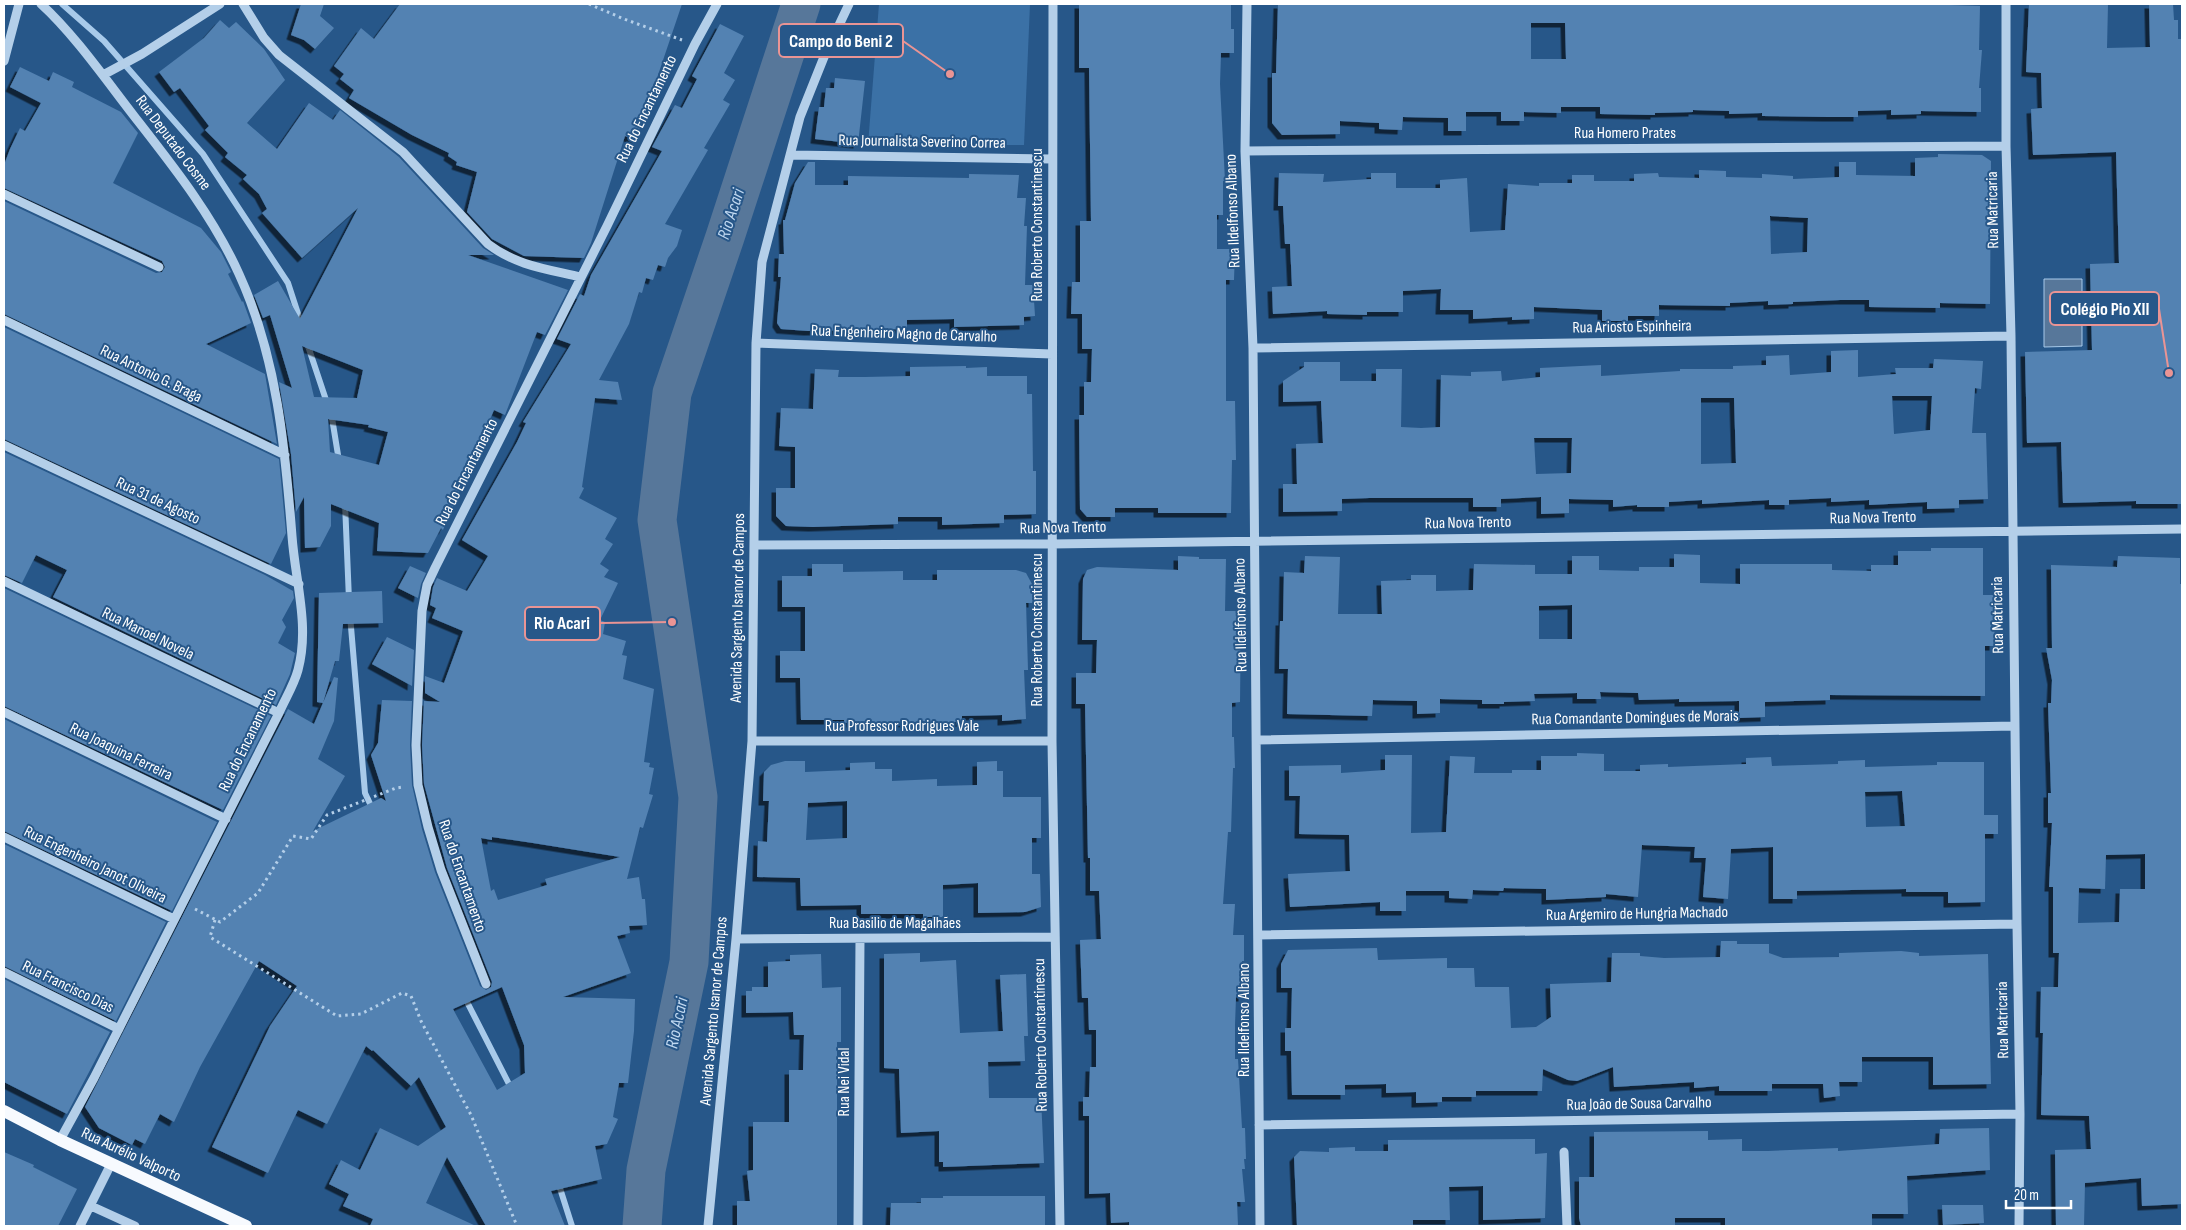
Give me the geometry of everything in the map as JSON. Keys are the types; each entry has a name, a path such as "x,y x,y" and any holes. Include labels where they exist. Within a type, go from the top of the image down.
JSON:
{"main road":[{"name":"Rua Aurélio Valporto","path":"4,1112 246,1226"}],"street":[{"path":"4,62 19,4"},
{"name":"Rua Deputado Cosme","path":"40,4 106,74 192,192 239,273 256,316"},
{"path":"106,74 142,54 220,4"},
{"path":"243,4 264,38 279,55 403,152 488,244 503,255 518,262 581,277"},
{"name":"Rua do Encantamento","path":"486,984 441,870 418,785 416,745 422,611 427,585 716,4"},
{"name":"Avenida Sargento Isanor de Campos","path":"708,1226 736,939 752,741 756,343 762,262 773,213 791,155 800,117 824,57 849,4"},
{"name":"Rua Roberto Constantinescu","path":"1053,4 1052,741 1060,1226"},
{"name":"Rua Ildelfonso Albano","path":"1247,4 1245,151 1253,348 1260,1226"},
{"name":"Rua Matricaria","path":"2006,4 2006,146 2011,336 2016,924 2020,1114 2019,1226"},
{"name":"Rua Homero Prates","path":"1245,151 2006,146"},
{"name":"Rua Journalista Severino Correa","path":"791,155 1052,159"},
{"path":"4,194 160,267"},
{"name":"Rua do Encanamento","path":"60,1140 226,819 298,671 302,630 285,455 272,370 256,316"},
{"name":"Rua Antonio G. Braga","path":"4,320 285,455"},
{"name":"Rua Ariosto Espinheira","path":"1253,348 2011,336"},
{"name":"Rua Engenheiro Magno de Carvalho","path":"756,343 1052,354"},
{"name":"Rua 31 de Agosto","path":"4,445 299,584"},
{"name":"Rua Nova Trento","path":"754,545 1052,544 2182,529"},
{"name":"Rua Manoel Novela","path":"4,581 279,713"},
{"name":"Rua Joaquina Ferreira","path":"4,712 226,819"},
{"name":"Rua Comandante Domingues de Morais","path":"1257,740 2015,726"},
{"name":"Rua Professor Rodrigues Vale","path":"752,741 1052,741"},
{"name":"Rua Engenheiro Janot Oliveira","path":"4,837 174,919"},
{"name":"Rua Argemiro de Hungria Machado","path":"1258,935 2016,924"},
{"name":"Rua Basilio de Magalhães","path":"736,939 1054,937"},
{"name":"Rua Nei Vidal","path":"858,1226 860,938"},
{"name":"Rua Francisco Dias","path":"4,972 119,1028"},
{"name":"Rua João de Sousa Carvalho","path":"1259,1125 2020,1114"},
{"path":"1564,1152 1567,1226"},
{"path":"80,1226 111,1164"},
{"path":"91,1206 136,1226"}],"path":[{"path":"589,4 624,19 695,44"},
{"path":"183,903 220,922 258,893 293,836 311,839 327,815 396,788 418,785"},
{"path":"215,920 210,937 337,1016 361,1014 402,993 410,996 421,1021 471,1115 517,1226"}],"shaded area":[{"path":"879,4 1030,4 1024,145 868,145"},
{"path":"2044,279 2082,279 2082,346 2044,347"}],"building":[{"path":"301,4 324,4 320,16 334,28 315,49 304,40 291,35"},
{"path":"400,4 682,4 636,140 625,136 591,243 584,258 524,256 492,239 467,212 477,172 456,165 457,162 448,156 449,153 412,135 349,98 354,90 340,79 344,74 334,66 361,28 374,39"},
{"path":"1079,4 1231,4 1231,29 1234,29 1234,53 1221,53 1220,84 1225,181 1223,181 1223,215 1217,215 1217,249 1235,249 1234,280 1226,280 1226,401 1235,401 1236,460 1232,460 1231,513 1158,513 1158,508 1115,508 1115,517 1087,517 1080,509 1079,415 1084,415 1084,382 1091,382 1092,349 1082,349 1082,314 1071,314 1072,282 1080,282 1080,221 1091,221 1089,68 1079,68"},
{"path":"1278,4 1920,4 1980,6 1979,50 1982,50 1979,88 1981,88 1981,112 1921,111 1921,114 1891,115 1891,110 1858,111 1858,117 1828,117 1762,116 1762,113 1729,114 1729,111 1693,110 1693,112 1655,113 1655,115 1600,114 1600,107 1561,107 1561,113 1524,112 1524,121 1501,121 1501,112 1466,112 1466,131 1448,131 1448,118 1403,117 1402,130 1379,129 1379,123 1340,121 1340,134 1282,135 1272,123 1272,73 1276,73","holes":["1531,23 1565,23 1566,59 1531,59"]},
{"path":"2029,4 2108,4 2107,48 2150,47 2149,4 2173,4 2174,20 2178,20 2178,39 2181,39 2182,95 2182,504 2136,504 2136,501 2063,503 2061,442 2027,443 2025,352 2092,350 2090,264 2119,263 2116,152 2033,155 2031,109 2042,108 2041,73 2026,72"},
{"path":"220,20 229,28 236,22 264,49 285,80 247,123 277,149 309,103 333,120 340,110 399,157 483,248 494,255 468,255 568,290 545,335 537,332 505,415 494,410 443,530 441,528 428,553 377,551 379,523 331,504 331,526 320,547 305,548 304,497 296,512 291,454 279,382 292,388 270,315 263,318 254,295 278,281 300,319 358,208 302,258 262,213 267,209 259,194 243,179 247,175 225,157 228,153 205,130 209,126 180,88 174,92 159,72 204,38","holes":["302,346 363,370 357,398 314,397","328,419 369,425 368,427 388,432 379,465 330,452"]},
{"path":"720,24 744,36 724,73 735,80 723,100 730,104 704,148 708,150 665,224 682,230 677,246 668,258 665,267 658,265 653,280 646,278 642,293 639,292 629,324 599,380 618,382 622,400 595,398 582,487 584,488 579,498 617,518 605,539 613,544 600,564 609,570 604,577 618,583 600,620 605,622 603,634 626,641 622,655 627,656 623,679 654,689 644,762 650,763 649,767 654,768 649,794 653,795 643,828 640,827 627,879 639,877 642,899 645,899 647,925 629,926 630,933 617,936 631,973 563,997 635,999 634,1031 628,1083 619,1083 613,1117 618,1119 607,1144 595,1146 602,1179 551,1191 565,1226 486,1226 447,1157 426,1203 476,1226 370,1226 373,1219 343,1206 349,1194 329,1184 341,1160 360,1170 380,1128 418,1146 446,1127 419,1077 411,1086 373,1050 366,1046 327,1124 298,1110 268,1173 212,1147 270,1026 297,986 259,961 200,1067 174,1122 160,1114 145,1144 135,1139 132,1145 99,1128 85,1107 288,709 314,724 334,677 338,678 334,721 318,759 345,776 313,831 381,798 386,801 371,755 378,743 382,700 412,701 410,745 412,785 422,829 435,872 480,986 486,990 491,987 492,982 447,868 424,784 422,745 424,701 440,702 425,693 425,676 444,683 463,631 432,618 436,608 430,605 433,587 437,578 467,591 488,556 462,540 517,442 526,423 523,422 571,344 557,339 580,294 584,296 591,275 662,151 652,147 675,105 682,108 697,79 692,76","holes":["492,837 533,843 620,857 545,879 547,885 498,900 494,889 491,891 481,838 492,840","502,987 524,1045 525,1073 497,1090 453,1009"]},
{"path":"20,67 49,81 53,72 74,82 72,87 121,112 138,133 113,183 201,228 221,252 231,272 228,274 243,301 251,323 206,344 265,374 277,444 4,314 4,201 156,273 162,272 165,267 162,261 4,188 4,165 10,149 20,128 25,131 41,103 10,87"},
{"path":"835,78 865,81 858,144 815,139 819,107 824,107 826,88 834,88"},
{"path":"1938,154 1982,155 1991,161 1990,304 1940,303 1940,308 1869,307 1869,300 1840,300 1768,305 1768,301 1730,303 1730,306 1659,305 1659,316 1628,316 1628,321 1602,321 1602,310 1534,307 1534,319 1512,320 1512,317 1473,319 1473,310 1440,310 1441,289 1403,291 1403,312 1367,312 1367,315 1327,314 1327,311 1273,314 1272,287 1292,286 1290,244 1285,244 1283,206 1278,206 1279,173 1324,174 1323,182 1371,179 1371,173 1396,173 1396,188 1440,188 1440,180 1467,178 1470,232 1505,230 1508,184 1539,186 1539,183 1572,183 1572,175 1594,175 1594,181 1634,181 1634,174 1658,173 1659,177 1699,178 1699,170 1726,171 1726,177 1762,178 1762,174 1793,176 1793,179 1839,177 1839,162 1856,162 1856,175 1915,176 1915,158 1938,157","holes":["1770,216 1808,218 1807,252 1771,254"]},
{"path":"808,162 815,162 815,185 848,185 848,176 969,178 969,174 1019,175 1017,198 1026,198 1024,226 1027,226 1025,285 1033,285 1035,316 1024,317 1024,325 954,327 954,319 907,320 907,329 808,331 781,329 777,323 781,277 778,277 779,254 784,254 783,220 785,220 795,183"},
{"path":"4,327 279,459 286,533 271,564 4,439"},
{"path":"1858,350 1858,377 1896,374 1895,368 1933,368 1934,359 1983,361 1981,389 1975,388 1972,433 1986,433 1988,499 1959,500 1959,508 1927,509 1927,502 1869,505 1869,500 1831,502 1831,498 1789,500 1789,505 1769,505 1769,500 1702,504 1702,500 1669,502 1669,507 1637,507 1637,505 1613,507 1613,500 1569,499 1569,513 1541,514 1541,497 1501,499 1501,507 1473,507 1473,498 1369,498 1342,499 1342,511 1283,512 1283,484 1297,484 1296,444 1323,443 1321,401 1283,402 1283,381 1304,367 1304,362 1340,362 1340,381 1376,381 1376,369 1402,369 1401,427 1421,428 1440,427 1441,375 1471,376 1471,372 1501,371 1502,381 1540,377 1540,368 1601,365 1601,376 1680,371 1680,369 1733,369 1733,366 1766,365 1766,356 1789,355 1790,375 1831,372 1831,351","holes":["1892,396 1932,396 1930,430 1894,434","1701,398 1734,398 1736,463 1701,464","1534,438 1572,438 1571,473 1536,474"]},
{"path":"966,366 966,368 987,367 987,376 1027,376 1027,394 1032,394 1033,471 1036,471 1036,514 1004,515 1004,523 942,525 942,517 898,517 898,524 813,527 786,526 776,516 776,488 795,488 795,447 779,446 781,408 813,409 815,369 839,370 838,377 865,377 910,376 910,367"},
{"path":"4,452 265,575 293,591 294,598 282,620 286,627 278,643 295,653 290,674 276,705 53,597 67,570 36,555 22,583 4,575"},
{"path":"1931,548 1983,548 1983,595 1996,595 1994,646 1985,646 1985,696 1830,695 1830,700 1765,702 1765,717 1739,718 1739,701 1679,702 1679,699 1639,700 1638,693 1600,692 1601,699 1577,699 1577,693 1534,694 1535,701 1504,702 1504,704 1482,704 1482,700 1440,699 1440,713 1417,714 1417,701 1373,700 1372,716 1287,714 1288,669 1279,669 1280,621 1283,621 1284,572 1304,573 1305,556 1340,557 1338,614 1382,614 1381,581 1411,580 1411,575 1436,575 1436,591 1473,590 1474,564 1535,565 1535,574 1572,574 1572,556 1599,556 1599,570 1639,571 1639,567 1674,567 1674,554 1700,555 1700,583 1740,584 1740,564 1832,564 1832,570 1871,571 1871,565 1898,565 1898,551 1931,551","holes":["1572,605 1572,639 1539,639 1539,606"]},
{"path":"1178,556 1199,557 1199,559 1226,559 1225,611 1241,611 1240,702 1232,703 1232,737 1234,737 1235,768 1233,768 1231,832 1228,832 1223,904 1235,904 1233,935 1244,935 1244,961 1242,961 1243,997 1236,997 1235,1025 1235,1059 1238,1059 1242,1128 1245,1128 1246,1159 1244,1159 1245,1169 1242,1169 1245,1202 1237,1202 1238,1226 1129,1226 1129,1222 1111,1223 1110,1193 1089,1194 1089,1116 1083,1116 1083,1097 1089,1097 1090,1067 1096,1067 1096,1030 1089,1030 1088,998 1082,998 1080,940 1101,939 1099,891 1090,891 1085,704 1076,704 1076,673 1096,673 1097,640 1082,640 1083,579 1087,570 1097,567 1178,570"},
{"path":"2118,556 2180,558 2180,584 2182,584 2182,1204 2142,1206 2141,1178 2085,1183 2084,1226 2056,1226 2055,1150 2091,1149 2089,1116 2041,1115 2043,1033 2040,1033 2041,987 2058,987 2059,953 2053,953 2053,887 2049,887 2052,823 2048,823 2048,793 2051,793 2048,703 2051,703 2052,680 2046,648 2052,648 2051,565 2117,567","holes":["2145,854 2145,889 2120,889 2119,922 2078,923 2079,888 2105,889 2106,855"]},
{"path":"812,564 843,564 843,572 903,571 903,580 937,580 937,570 1016,570 1026,573 1033,586 1033,603 1026,603 1028,670 1024,670 1026,719 1002,721 1002,715 962,716 962,722 844,723 844,720 801,720 800,678 780,678 780,651 805,651 805,607 782,607 782,576 812,576"},
{"path":"410,566 426,573 418,598 398,588"},
{"path":"4,588 271,716 223,810 4,706"},
{"path":"382,591 383,623 343,624 339,661 335,661 323,703 317,702 319,593"},
{"path":"387,637 414,650 412,686 372,664"},
{"path":"4,719 217,822 172,911 4,831"},
{"path":"1577,753 1604,754 1604,771 1640,771 1640,765 1668,764 1668,767 1746,764 1746,758 1771,757 1772,766 1838,764 1838,761 1865,760 1865,767 1937,765 1937,762 1984,762 1984,815 1998,815 1998,834 1985,834 1985,902 1948,903 1948,892 1906,892 1906,889 1797,891 1797,899 1773,899 1773,847 1731,849 1728,899 1703,897 1706,858 1694,858 1695,847 1642,845 1638,897 1606,894 1606,897 1546,900 1546,889 1504,888 1503,891 1473,890 1472,899 1449,898 1449,891 1406,891 1406,911 1380,911 1380,902 1290,907 1288,874 1350,871 1349,835 1299,834 1300,796 1289,796 1289,766 1341,765 1341,773 1385,770 1385,755 1412,755 1411,833 1446,832 1450,756 1475,757 1474,773 1512,773 1512,770 1541,770 1541,756 1577,756","holes":["1902,791 1905,826 1866,827 1865,792"]},
{"path":"785,761 805,761 805,772 850,770 850,763 875,762 875,769 892,769 892,781 937,779 937,786 977,785 977,762 997,761 997,771 1003,771 1003,797 1041,797 1041,838 1032,838 1032,874 1040,874 1041,907 1025,912 978,913 978,883 943,885 943,917 923,917 923,914 861,914 861,905 801,906 800,878 757,877 758,841 767,842 769,801 763,801 764,772 771,765","holes":["847,801 847,838 806,840 808,803"]},
{"path":"4,844 166,922 116,1021 4,966"},
{"path":"1721,941 1737,941 1737,944 1769,944 1769,953 1783,958 1839,957 1839,953 1901,951 1919,953 1919,956 1988,954 1991,1084 1933,1085 1933,1057 1862,1057 1862,1082 1839,1082 1840,1096 1824,1098 1823,1084 1772,1084 1772,1091 1719,1091 1719,1086 1694,1088 1694,1082 1614,1087 1613,1067 1577,1081 1568,1080 1543,1069 1542,1091 1476,1091 1476,1097 1442,1097 1442,1102 1416,1103 1416,1092 1386,1093 1386,1084 1345,1085 1345,1095 1292,1095 1291,1051 1285,1051 1285,1028 1291,1028 1292,988 1281,988 1281,964 1288,950 1377,948 1378,960 1447,958 1447,968 1474,968 1475,987 1509,987 1511,1028 1536,1027 1551,1017 1550,984 1611,982 1612,953 1640,953 1640,956 1664,958 1720,957"},
{"path":"920,953 920,962 956,960 960,1033 1003,1031 1000,975 1026,974 1028,1036 1024,1036 1025,1061 988,1062 989,1098 1041,1098 1044,1163 943,1167 943,1162 939,1162 939,1131 901,1133 899,1069 884,1068 884,954"},
{"path":"821,954 822,988 841,987 841,1042 837,1042 837,1226 737,1226 737,1201 750,1201 747,1171 753,1170 753,1122 789,1122 789,1070 803,1070 804,1035 794,1035 793,1012 746,1013 746,991 752,991 752,987 768,987 768,962 790,961 790,955"},
{"path":"4,979 110,1032 67,1114 4,1082"},
{"path":"1989,1128 1990,1170 1907,1176 1908,1214 1872,1214 1872,1226 1725,1226 1725,1218 1675,1218 1675,1226 1581,1226 1579,1218 1579,1177 1594,1177 1594,1132 1708,1131 1708,1140 1742,1139 1742,1151 1838,1148 1838,1151 1939,1144 1940,1129"},
{"path":"1535,1139 1535,1154 1547,1153 1545,1218 1483,1220 1483,1186 1449,1187 1450,1220 1413,1220 1413,1226 1297,1226 1294,1157 1300,1151 1329,1152 1329,1148 1355,1147 1355,1151 1388,1151 1388,1140"},
{"path":"4,1152 34,1165 33,1167 77,1189 58,1226 4,1226"},
{"path":"943,1196 1045,1196 1045,1226 890,1226 891,1203 921,1203 921,1198 943,1198"},
{"path":"1942,1205 1983,1205 1984,1223 1943,1225"}],"waterway":[{"path":"62,4 104,41 203,154 288,283 302,326"},
{"name":"Rio Acari","path":"642,1226 646,1170 689,962 698,797 657,520 672,393 801,4"},
{"path":"307,343 332,418 339,461"},
{"path":"345,503 349,600"},
{"path":"350,615 365,793 373,810"},
{"path":"464,996 512,1090"},
{"path":"558,1182 572,1226"}],"place":[{"name":"Campo do Beni 2","path":"950,74"},
{"name":"Colégio Pio XII","path":"2169,373"},
{"name":"Rio Acari","path":"672,622"}]}
